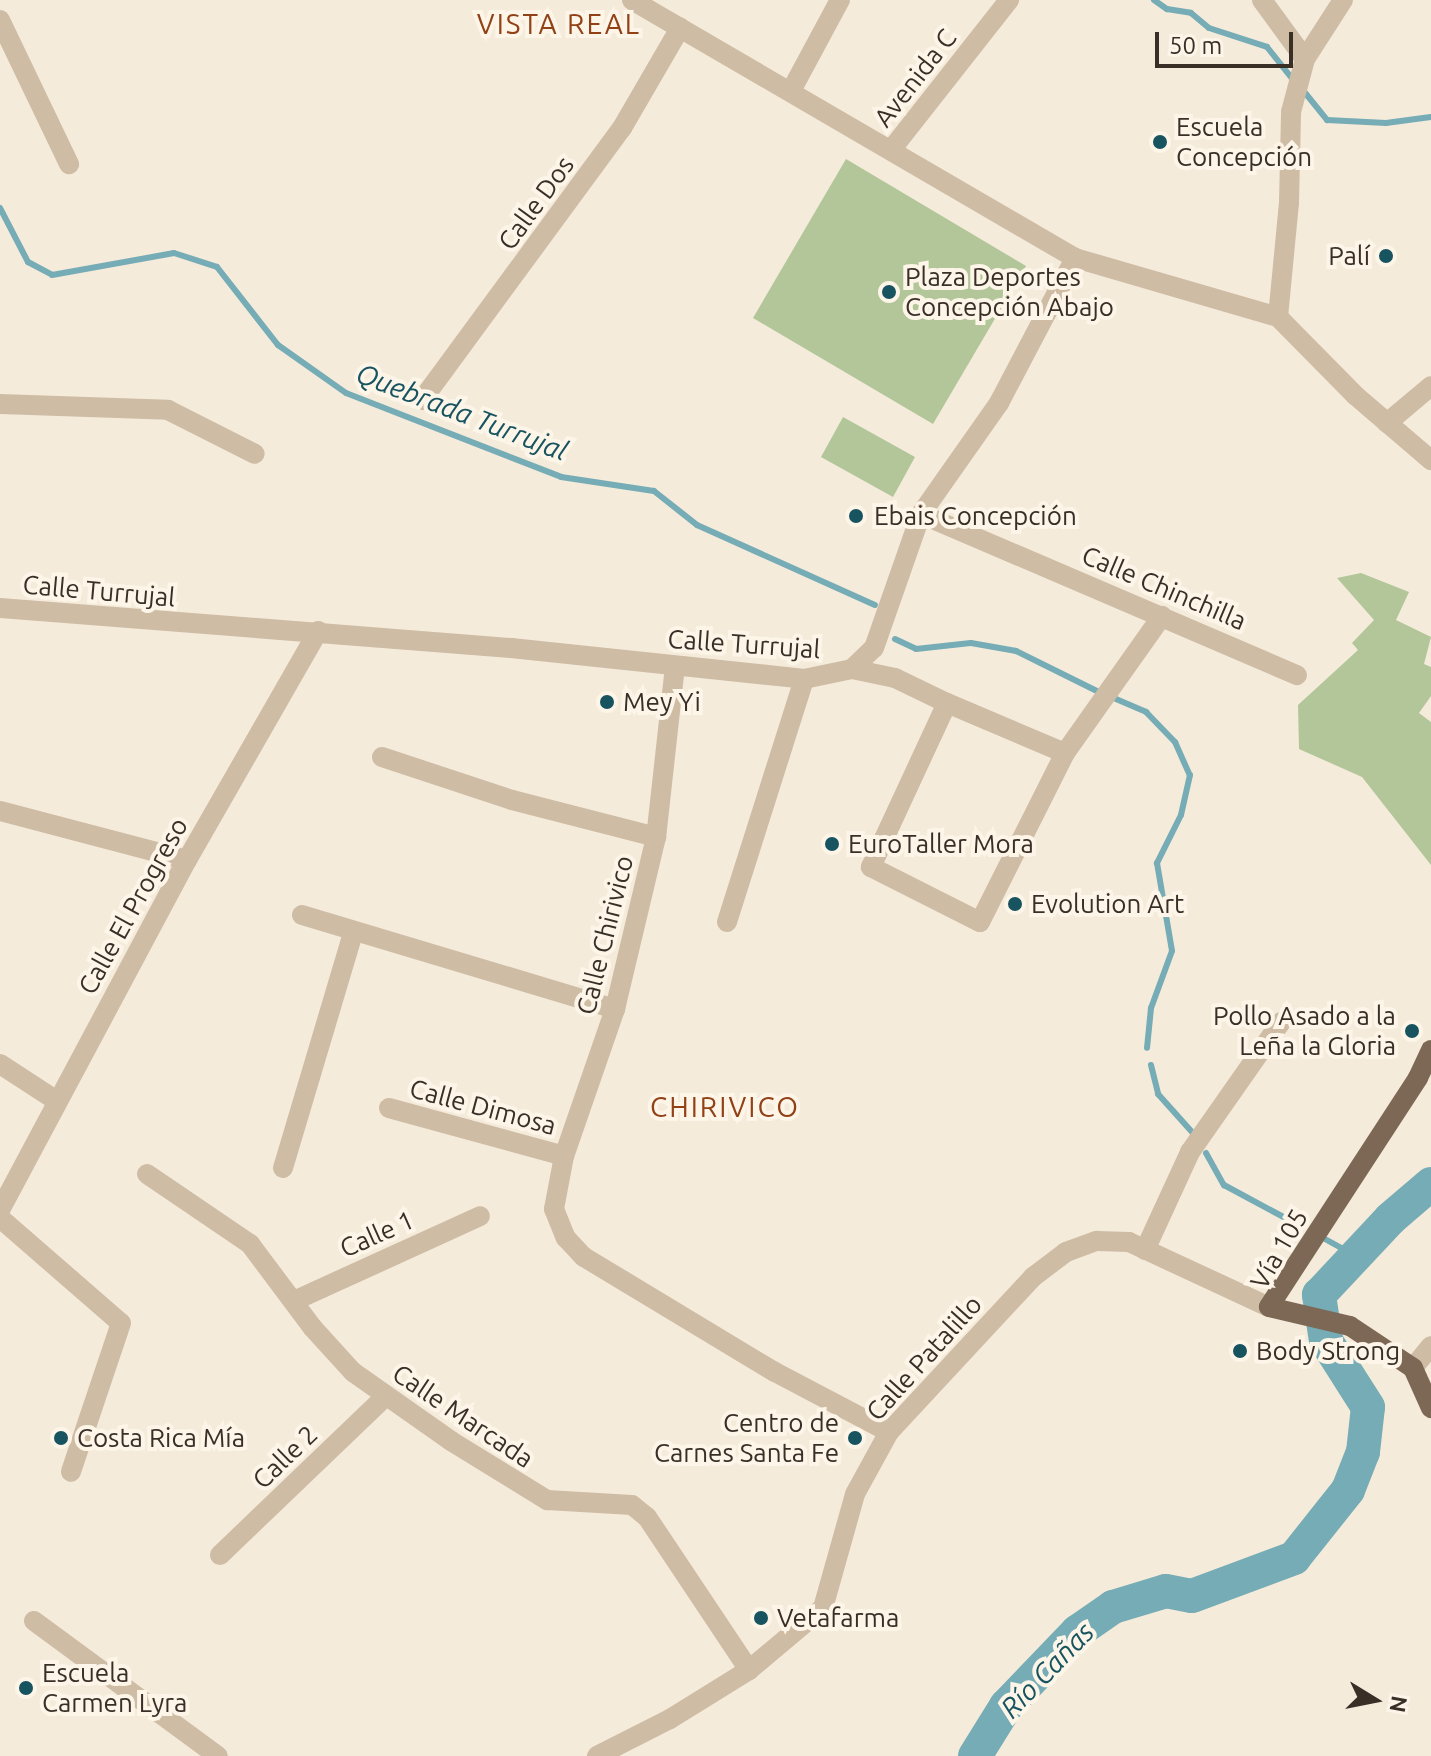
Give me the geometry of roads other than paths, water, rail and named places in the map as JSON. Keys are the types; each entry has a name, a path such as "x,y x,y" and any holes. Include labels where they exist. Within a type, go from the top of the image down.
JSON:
{"main road":[{"name":"Vía 105","path":"1413,1368 1350,1326 1269,1307 1418,1078 1431,1050"},
{"path":"1413,1368 1431,1408"}],"street":[{"path":"632,0 792,89 1075,258 1278,317 1387,423 1431,460"},
{"path":"792,89 840,0"},
{"name":"Avenida C","path":"891,150 1009,0"},
{"path":"1262,0 1305,59"},
{"path":"1278,317 1289,203 1291,112 1305,59 1343,0"},
{"path":"0,20 69,164"},
{"name":"Calle Dos","path":"422,400 622,128 680,28"},
{"name":"Calle Turrujal","path":"0,608 318,631 804,679 852,669 874,648 921,514 999,403 1075,258"},
{"path":"1387,423 1431,386"},
{"path":"0,404 168,410 255,454"},
{"name":"Calle Chinchilla","path":"921,514 1297,675"},
{"path":"947,703 871,867 980,922 1065,753 1162,616"},
{"name":"Calle El Progreso","path":"0,1210 187,860 318,631"},
{"name":"Calle Chirivico","path":"675,666 656,837 615,1009 564,1156 554,1209 566,1238 584,1257 775,1372 889,1432"},
{"path":"852,669 895,678 1065,753"},
{"path":"727,922 804,679"},
{"path":"382,757 512,800 656,837"},
{"path":"0,811 187,860"},
{"path":"302,915 353,933 615,1009"},
{"path":"283,1168 353,933"},
{"path":"1145,1250 1190,1152 1281,1022"},
{"path":"0,1064 57,1101"},
{"name":"Calle Dimosa","path":"389,1108 564,1156"},
{"name":"Calle Marcada","path":"147,1174 250,1244 296,1300 312,1327 385,1397 547,1500 632,1505 647,1517 749,1670"},
{"name":"Calle 1","path":"296,1300 480,1216"},
{"path":"0,1218 121,1323 71,1472"},
{"name":"Calle Patalillo","path":"597,1756 670,1719 749,1670 823,1608 855,1494 889,1432 1033,1277 1066,1252 1097,1241 1129,1242 1269,1307"},
{"path":"1413,1368 1431,1346"},
{"name":"Calle 2","path":"220,1555 385,1397"},
{"path":"34,1621 218,1756"}],"waterway":[{"path":"1154,0 1167,9 1191,13 1209,28 1267,47 1294,81"},
{"path":"1302,89 1327,120 1386,123 1431,117"},
{"name":"Quebrada Turrujal","path":"0,208 28,262 52,275 174,253 217,267 278,345 346,393 561,477 654,491 697,525 875,605"},
{"name":"Quebrada Turrujal","path":"895,639 916,649 971,643 1016,651 1099,692"},
{"name":"Quebrada Turrujal","path":"1116,699 1146,712 1175,742 1190,775 1181,815 1157,863 1172,951 1151,1008 1147,1048"},
{"name":"Quebrada Turrujal","path":"1151,1065 1158,1094 1192,1132"},
{"name":"Quebrada Turrujal","path":"1206,1153 1224,1185 1302,1227"},
{"name":"Río Cañas","path":"975,1756 1006,1706 1077,1632 1113,1607 1166,1591 1192,1596 1294,1558 1348,1490 1363,1452 1368,1407 1326,1341 1319,1295 1390,1219 1431,1184"},
{"name":"Quebrada Turrujal","path":"1325,1239 1356,1256"}],"place":[{"name":"Escuela Concepción","path":"1160,142"},
{"name":"Palí","path":"1386,256"},
{"name":"Plaza Deportes Concepción Abajo","path":"889,292"},
{"name":"Ebais Concepción","path":"856,516"},
{"name":"Mey Yi","path":"607,702"},
{"name":"EuroTaller Mora","path":"832,844"},
{"name":"Evolution Art","path":"1015,904"},
{"name":"Pollo Asado a la Leña la Gloria","path":"1412,1031"},
{"name":"Body Strong","path":"1240,1351"},
{"name":"Costa Rica Mía","path":"61,1438"},
{"name":"Centro de Carnes Santa Fe","path":"855,1438"},
{"name":"Vetafarma","path":"761,1618"},
{"name":"Escuela Carmen Lyra","path":"26,1688"}],"district":[{"name":"VISTA REAL","path":"559,24"},
{"name":"CHIRIVICO","path":"725,1107"}]}
